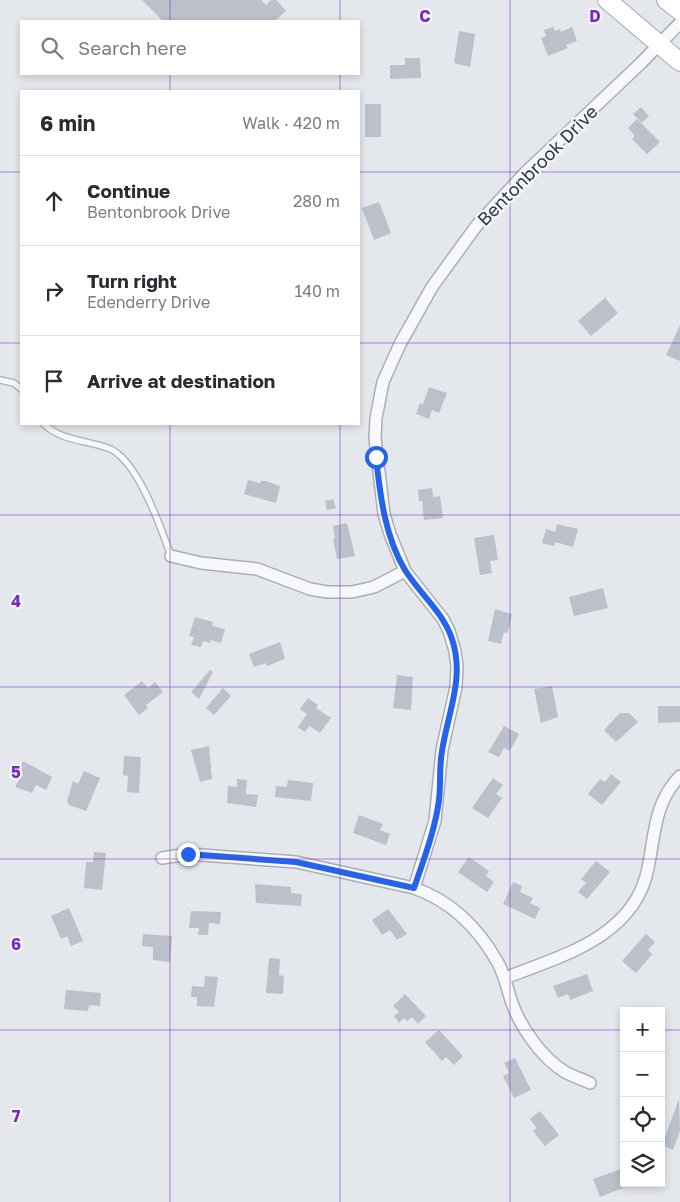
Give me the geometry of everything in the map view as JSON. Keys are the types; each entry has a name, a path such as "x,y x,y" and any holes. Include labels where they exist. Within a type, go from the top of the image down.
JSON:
{"main road":[{"path":"607,0 680,62"},
{"path":"666,0 680,11"}],"street":[{"name":"Bentonbrook Drive","path":"414,888 435,821 442,750 456,687 457,666 452,639 443,619 405,571 392,541 384,514 376,457 376,418 381,390 389,365 432,287 476,225 525,173 641,64 680,23"},
{"path":"171,556 201,563 257,569 310,589 327,592 359,591 388,581 405,571"},
{"path":"505,978 591,943 611,929 624,915 646,878 658,812 669,790 680,776"},
{"path":"162,858 188,854 296,862 414,888 446,903 462,916 487,946 505,978 512,1003 531,1038 565,1072 590,1083"}],"lane":[{"path":"0,380 14,383 20,388"},
{"path":"45,425 53,432 110,448 125,460 159,523 171,556"}],"building":[{"path":"142,0 261,0 266,5 271,0 276,0 286,11 276,20 162,20"},
{"path":"553,27 555,31 560,29 561,32 572,27 577,41 566,45 568,48 548,56 541,38 546,36 544,30"},
{"path":"459,31 475,34 470,67 454,63"},
{"path":"405,58 420,58 421,78 390,79 390,65 405,65"},
{"path":"365,104 381,104 381,137 365,137"},
{"path":"641,107 649,116 642,123 633,114"},
{"path":"637,119 660,142 647,154 632,139 635,136 628,128"},
{"path":"379,202 391,233 374,240 362,208"},
{"path":"605,298 618,313 591,336 578,321"},
{"path":"680,325 680,361 666,355"},
{"path":"429,387 447,393 439,413 432,410 429,419 416,414 420,403 423,404"},
{"path":"248,480 260,483 261,481 266,481 280,486 276,503 244,494"},
{"path":"432,488 433,497 440,496 443,518 424,520 422,501 419,501 418,490"},
{"path":"333,499 336,508 327,510 325,501"},
{"path":"347,523 355,556 337,559 333,539 335,539 333,526"},
{"path":"557,524 578,529 573,547 555,542 554,546 542,543 546,529 555,532"},
{"path":"494,535 498,560 490,561 492,573 480,575 474,538"},
{"path":"603,588 608,608 574,616 569,597"},
{"path":"495,609 512,614 509,628 507,633 504,632 501,644 488,641"},
{"path":"195,617 213,622 212,626 225,629 221,643 211,640 210,643 203,641 201,647 191,645 194,637 189,636"},
{"path":"280,642 285,659 267,666 266,663 254,667 249,654"},
{"path":"210,670 213,672 199,699 191,692"},
{"path":"397,675 413,677 411,710 393,708"},
{"path":"142,681 148,688 155,682 163,692 146,705 148,708 139,715 124,695"},
{"path":"552,686 558,717 541,723 534,689"},
{"path":"223,688 231,696 214,715 206,708"},
{"path":"308,698 318,705 316,708 331,718 320,733 309,726 305,732 298,727 307,714 300,709"},
{"path":"658,706 680,706 680,722 658,723"},
{"path":"620,713 629,713 638,722 616,742 604,730"},
{"path":"504,726 519,734 510,751 504,748 499,757 488,752"},
{"path":"209,746 212,779 200,782 191,750"},
{"path":"124,756 141,757 139,793 127,792 128,776 123,775"},
{"path":"23,761 52,777 46,790 36,785 32,793 15,787 19,780 15,777"},
{"path":"84,771 100,778 86,811 69,805 67,801 73,781 78,784"},
{"path":"611,774 621,782 602,805 588,794 600,779 605,782"},
{"path":"493,778 503,785 496,794 502,798 488,818 472,808"},
{"path":"237,779 247,780 246,794 258,795 256,807 227,803 228,786 237,787"},
{"path":"288,780 313,783 311,801 275,797 276,786 287,787"},
{"path":"359,815 383,824 380,830 390,834 386,845 353,833"},
{"path":"94,852 106,853 102,890 84,888 86,862 93,862"},
{"path":"469,857 489,871 486,876 494,882 487,892 458,872"},
{"path":"596,861 610,872 587,899 578,892 586,883 581,879"},
{"path":"513,882 522,886 520,892 533,898 530,903 540,908 535,919 503,904"},
{"path":"255,884 291,887 291,893 302,894 301,906 256,903"},
{"path":"69,908 83,941 71,946 67,936 61,939 51,916"},
{"path":"388,909 407,934 397,940 390,930 382,935 372,920"},
{"path":"191,911 221,912 220,924 209,923 208,935 198,935 199,928 189,928"},
{"path":"143,934 172,936 170,962 153,960 153,947 142,946"},
{"path":"646,934 655,942 648,950 652,954 636,973 622,961"},
{"path":"269,958 280,959 279,975 284,976 283,994 266,993"},
{"path":"587,974 593,991 570,1000 568,994 558,998 553,986"},
{"path":"205,976 218,977 214,1007 197,1006 197,997 191,997 192,986 204,987"},
{"path":"66,990 101,993 100,1006 89,1005 88,1011 64,1009"},
{"path":"405,994 426,1016 418,1024 412,1017 407,1021 404,1018 399,1023 394,1016 399,1012 393,1006"},
{"path":"439,1030 463,1056 454,1065 446,1057 442,1061 425,1042"},
{"path":"515,1058 531,1090 514,1098 503,1076 509,1073 504,1063"},
{"path":"679,1099 680,1131 673,1150 665,1146 665,1137"},
{"path":"540,1111 559,1135 545,1146 533,1131 537,1128 530,1119"},
{"path":"620,1169 620,1187 623,1188 600,1197 593,1179"}],"route":[{"path":"188,854 296,862 414,888 435,821 439,798 442,750 456,687 456,651 443,619 405,571 398,556 384,514 376,457"}]}
